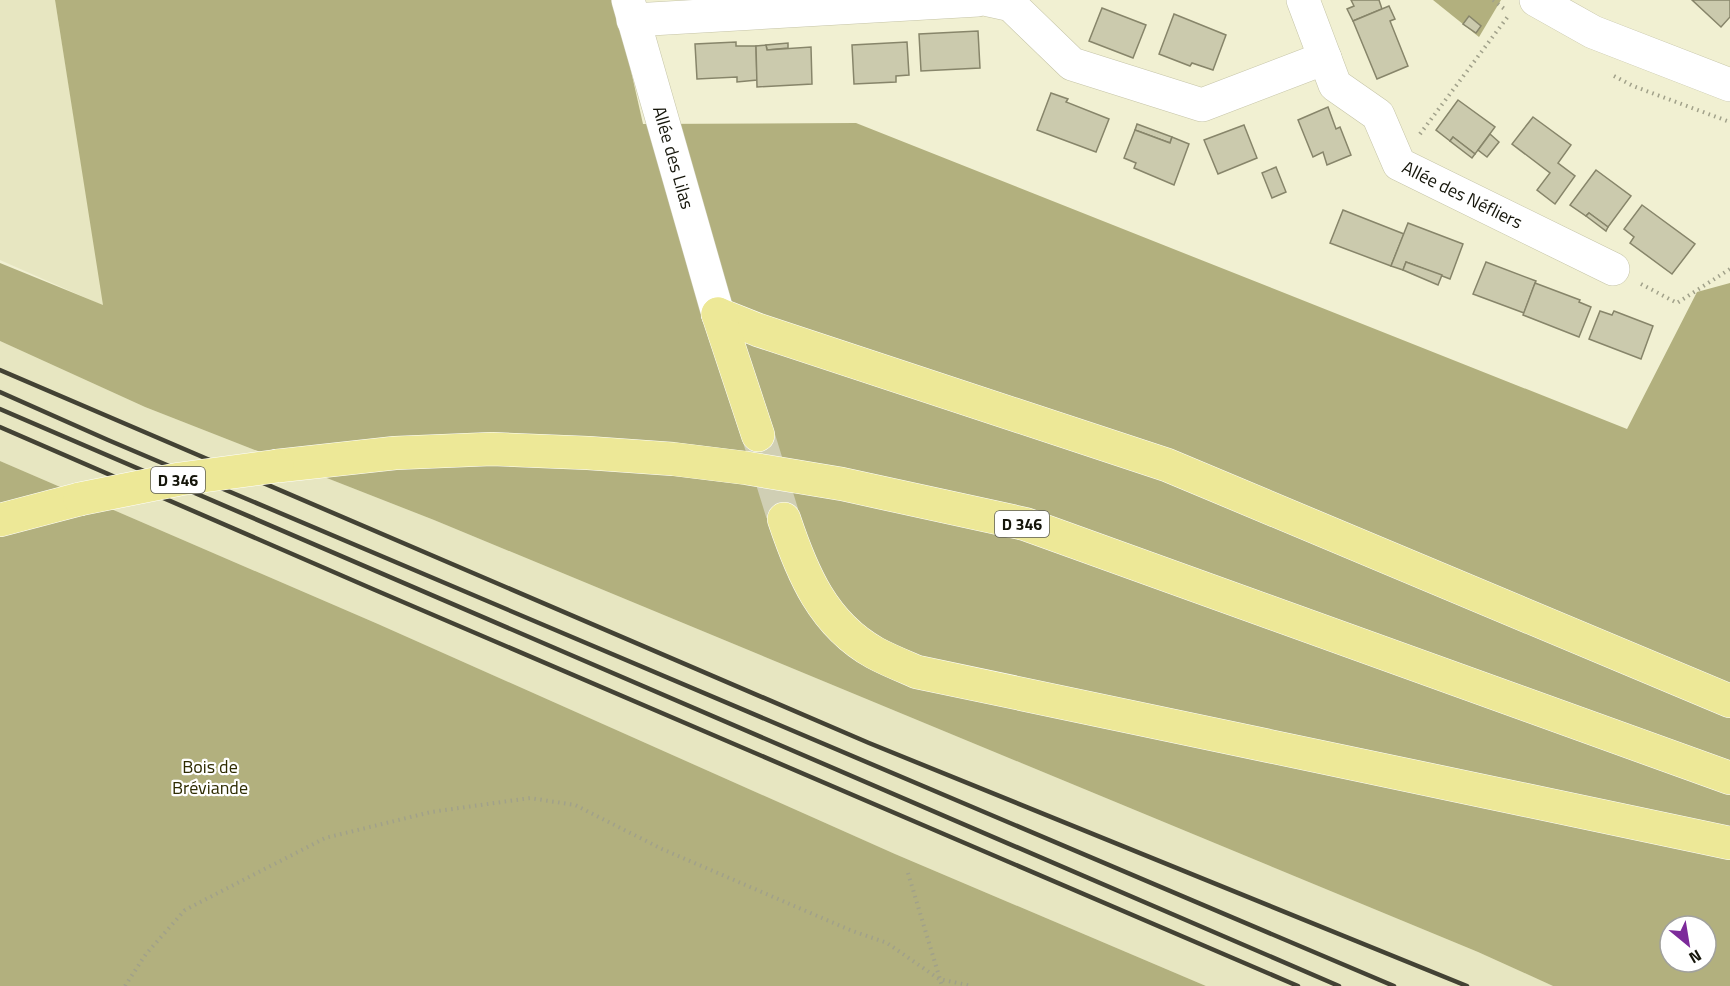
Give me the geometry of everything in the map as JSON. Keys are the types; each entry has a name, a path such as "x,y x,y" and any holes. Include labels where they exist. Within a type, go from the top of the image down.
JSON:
{"main road":[{"path":"718,314 758,435"},
{"path":"718,314 758,330 1167,465 1730,701"},
{"name":"D 346","path":"0,520 80,499 180,479 395,453 492,449 528,450 673,459 746,468 853,486 1025,524 1730,778"},
{"path":"784,519 806,579 831,616 845,631 874,653 917,672 1730,843"}],"street":[{"path":"630,10 978,0"},
{"path":"988,0 1011,5 1072,64 1202,105 1325,58"},
{"name":"Allée des Néfliers","path":"1303,0 1335,85 1377,115 1398,164 1613,269"},
{"path":"1523,7 1730,85"},
{"name":"Allée des Lilas","path":"630,10 718,314"}],"path":[{"path":"1398,164 1523,7"},
{"path":"1613,269 1677,303 1730,269"},
{"path":"125,986 146,954 186,910 325,838 431,812 530,798 575,805 662,849 850,930 887,943 939,979 972,986"},
{"path":"908,873 942,986"}],"shaded area":[{"path":"0,0 55,0 104,306 0,260"},
{"path":"0,341 145,407 434,520 1478,952 1553,986 1206,986 895,854 378,624 0,461"}],"green space":[{"path":"55,0 615,0 643,124 856,123 1627,429 1697,292 1730,283 1730,986 1553,986 1478,952 434,520 145,407 0,341 0,263 103,305"},
{"path":"1433,0 1501,0 1479,37"},
{"name":"Bois de Bréviande","path":"0,461 378,624 895,854 1206,986 0,986"}],"building":[{"path":"1351,0 1379,0 1382,9 1353,21 1347,9 1354,6"},
{"path":"1692,0 1730,0 1730,17 1721,27"},
{"path":"1389,6 1395,19 1390,21 1408,66 1377,79 1353,21"},
{"path":"1102,8 1146,25 1133,58 1089,41"},
{"path":"1174,14 1226,35 1213,70 1192,63 1190,66 1159,54"},
{"path":"1469,16 1481,26 1476,33 1463,24"},
{"path":"978,31 980,68 921,71 919,34"},
{"path":"736,42 736,46 756,46 757,80 737,82 737,77 697,79 695,44"},
{"path":"907,42 909,75 896,76 896,82 854,84 852,45"},
{"path":"788,43 788,48 767,50 766,45"},
{"path":"766,45 767,50 811,47 812,84 757,87 756,46"},
{"path":"1051,93 1068,99 1066,102 1109,119 1096,152 1037,130"},
{"path":"1458,100 1495,127 1475,154 1453,137 1450,141 1436,130"},
{"path":"1328,107 1336,129 1340,127 1351,155 1327,165 1323,152 1313,157 1298,120"},
{"path":"1533,117 1571,145 1558,163 1575,176 1555,204 1537,190 1550,173 1512,144"},
{"path":"1137,124 1172,137 1170,143 1135,130"},
{"path":"1244,125 1257,158 1218,174 1204,140"},
{"path":"1135,130 1170,143 1172,137 1189,144 1174,185 1134,168 1136,163 1124,158"},
{"path":"1490,134 1499,142 1487,157 1478,150"},
{"path":"1453,137 1475,154 1472,158 1450,141"},
{"path":"1276,167 1286,192 1272,198 1262,173"},
{"path":"1596,170 1631,196 1608,227 1589,213 1586,216 1570,205"},
{"path":"1642,205 1695,244 1672,274 1630,243 1634,237 1624,229"},
{"path":"1343,210 1404,234 1391,266 1330,243"},
{"path":"1589,213 1608,227 1606,231 1586,216"},
{"path":"1408,223 1463,244 1450,279 1406,262 1403,270 1391,266"},
{"path":"1406,262 1442,275 1438,285 1403,270"},
{"path":"1486,262 1536,281 1524,313 1473,294"},
{"path":"1535,283 1580,300 1579,302 1591,307 1579,337 1523,315"},
{"path":"1600,311 1612,315 1614,311 1653,326 1641,359 1589,339"}],"tunnel":[{"path":"758,435 784,519"}],"railway":[{"path":"0,370 869,743 1467,986"},
{"path":"0,392 108,440 1394,986"},
{"path":"0,409 1339,986"},
{"path":"0,427 1298,986"}]}
